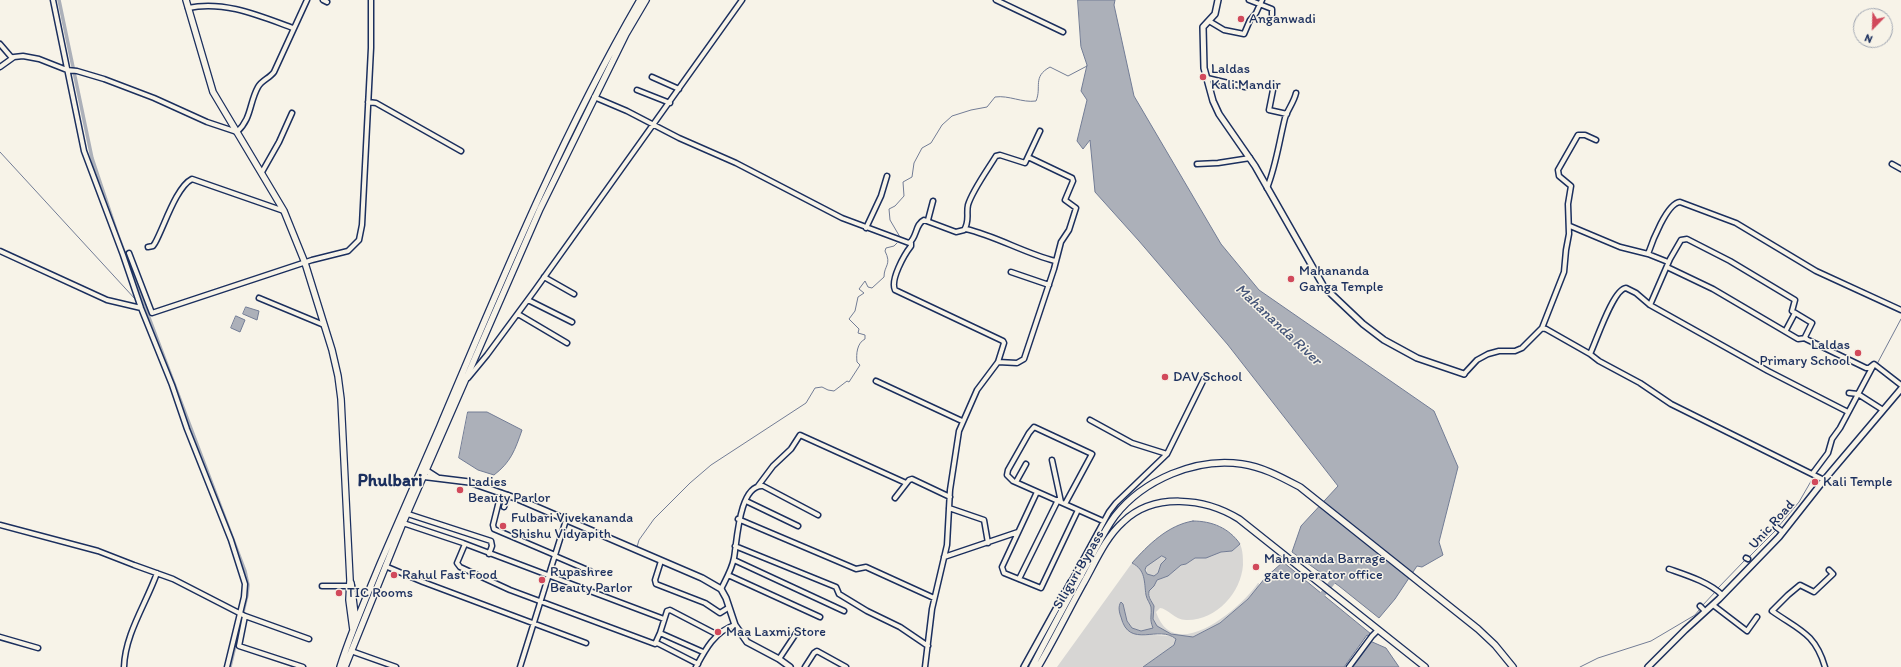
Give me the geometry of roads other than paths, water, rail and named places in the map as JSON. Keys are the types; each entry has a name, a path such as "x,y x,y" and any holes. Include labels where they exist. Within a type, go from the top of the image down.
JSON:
{"highway":[{"path":"186,0 213,92 284,211 305,263 335,364 341,399 350,584 356,632"},
{"path":"356,623 421,476 549,175 640,0"},
{"path":"424,469 465,382 540,209 594,97 626,34 646,0"},
{"path":"1032,667 1102,536 1116,516 1132,499 1153,482 1187,468 1229,462 1270,471 1300,487 1438,596 1490,640 1513,667"},
{"path":"340,667 408,514 421,476"},
{"name":"Siliguri Bypass","path":"1038,667 1104,546 1122,523 1140,510 1150,505 1170,502 1201,503 1229,512 1377,629"},
{"path":"345,667 355,640 356,632 354,598 350,584"},
{"path":"354,598 360,601 365,601"},
{"path":"1377,629 1424,667"}],"main road":[{"path":"1218,0 1217,11 1203,27 1203,61 1213,101 1223,121 1250,158 1317,277 1332,296 1369,329 1384,340 1417,358 1464,374"},
{"name":"Unic Road","path":"1648,667 1685,630 1713,605 1824,480 1901,389"},
{"path":"424,469 438,478"},
{"path":"421,476 469,482 508,495 661,561 686,570 721,589 726,598 728,608 735,625 747,642 779,659 790,667"},
{"path":"1024,667 1071,582 1081,576"}],"street":[{"path":"53,0 84,151 141,308 172,385 187,429 199,456 238,560 245,584 240,613 227,667"},
{"path":"0,67 12,58 18,56 30,57 67,70 77,71 154,98 207,122 237,132 250,114 260,84 270,78 274,72 307,0"},
{"path":"129,253 142,289 153,313 305,263 348,251 357,243 360,237 368,102 371,48 371,0"},
{"path":"465,382 518,314 670,103 742,0"},
{"path":"996,0 1063,32"},
{"path":"1249,0 1261,2 1273,10 1272,15"},
{"path":"188,8 207,2 222,2 294,28"},
{"path":"1209,21 1224,30 1244,34 1261,2"},
{"path":"0,44 12,58"},
{"path":"652,76 679,89"},
{"path":"1207,78 1245,87"},
{"path":"636,90 670,103"},
{"path":"1273,90 1269,110 1287,114"},
{"path":"1267,188 1287,114 1296,93"},
{"path":"594,97 731,161 836,215 866,228 910,243"},
{"path":"368,102 376,103 461,151"},
{"path":"262,172 279,142 292,113"},
{"path":"966,229 968,204 978,184 996,156 1000,154 1024,163 1040,131"},
{"path":"1464,374 1477,360 1488,354 1500,350 1515,351 1522,348 1542,328 1564,272 1570,226 1568,207 1571,186 1558,175 1558,170 1578,135 1585,135 1596,140"},
{"path":"998,362 1017,363 1023,360 1049,285 1062,240 1069,230 1076,208 1065,200 1073,179 1028,157"},
{"path":"1197,164 1218,163 1250,158"},
{"path":"1892,164 1901,169"},
{"path":"866,228 881,196 887,176"},
{"path":"148,247 153,246 156,243 176,198 187,182 192,179 284,211"},
{"path":"928,220 933,201"},
{"path":"1648,254 1656,233 1670,208 1673,204 1680,202 1736,223 1812,268 1901,310"},
{"path":"925,667 934,598 947,545 954,459 962,421 977,390 998,362 1004,345 1003,341 895,290 894,282 898,268 910,247 910,243 921,221 928,220 956,232 966,229 985,234 1055,261"},
{"path":"1570,226 1620,248 1648,254 1786,330 1800,340 1806,338 1866,368 1875,365"},
{"path":"1650,305 1681,240 1688,239 1730,261 1794,300 1796,302 1792,311 1812,323 1806,338"},
{"path":"0,251 107,300 141,308"},
{"path":"1011,272 1049,285"},
{"path":"544,277 574,294"},
{"path":"1590,354 1606,317 1621,290 1624,288 1631,291 1650,305 1768,371 1848,412"},
{"path":"135,291 142,289"},
{"path":"259,298 324,325"},
{"path":"528,300 572,322"},
{"path":"1786,330 1795,313"},
{"path":"518,314 568,343"},
{"path":"1542,328 1550,330 1599,361 1640,383 1670,404 1739,439 1815,474 1824,480"},
{"path":"1815,474 1828,453 1832,439 1859,395 1875,365"},
{"path":"1875,365 1901,385"},
{"path":"1071,582 1103,521 1116,502 1167,454 1204,379"},
{"path":"876,381 962,421"},
{"path":"1849,393 1859,395 1883,410"},
{"path":"1090,420 1132,443 1167,454"},
{"path":"1019,579 1062,502 1092,454 1039,428 1032,428 1008,470 1007,475 1016,482 1062,502 1103,521"},
{"path":"721,589 734,560 738,519 746,501 773,466 791,449 800,435 906,483"},
{"path":"1052,460 1062,502"},
{"path":"1016,482 1026,464"},
{"path":"896,498 906,483 912,479 950,497"},
{"path":"758,486 763,486 818,515"},
{"path":"1037,492 1001,569 1004,573 1041,588 1078,510"},
{"path":"501,493 493,525 494,529 590,571"},
{"path":"504,507 508,495"},
{"path":"746,501 798,526"},
{"path":"949,508 984,520 988,543"},
{"path":"408,514 491,541 493,544 489,554"},
{"path":"738,519 856,569 859,570 865,567 873,570 934,598"},
{"path":"520,667 566,520"},
{"path":"403,523 465,544 664,619"},
{"path":"0,525 90,548 173,579 245,616 309,639"},
{"path":"944,557 988,543 1018,531"},
{"path":"465,544 457,563 460,567 584,619 654,644 657,643 697,666 704,652 718,635 735,625"},
{"path":"735,546 836,587 839,594 867,611 900,627 928,646"},
{"path":"734,560 844,611"},
{"path":"661,561 655,580 656,584 705,603 720,613 728,608"},
{"path":"385,566 586,643"},
{"path":"1669,569 1681,575 1699,580 1717,590 1722,595"},
{"path":"1825,667 1820,651 1811,638 1772,611 1800,585 1814,592 1833,574 1829,570"},
{"path":"124,667 125,657 135,624 157,573"},
{"path":"728,575 820,617"},
{"path":"322,586 350,584"},
{"path":"1713,605 1747,631 1758,617"},
{"path":"657,643 666,611 670,610 718,635"},
{"path":"245,616 239,646 303,667"},
{"path":"1349,667 1377,629"},
{"path":"779,659 797,632"},
{"path":"660,633 704,652"},
{"path":"0,637 38,648"},
{"path":"351,651 396,667"},
{"path":"805,667 817,651 846,667"}],"water":[{"path":"1078,0 1115,0 1114,5 1134,96 1221,244 1259,290 1434,411 1458,467 1439,542 1443,555 1422,567 1417,566 1395,599 1379,618 1339,586 1292,552 1301,526 1338,486 1228,345 1095,192 1090,140 1083,149 1077,141 1087,100 1081,91 1087,65 1081,47"},
{"path":"246,307 259,311 257,320 243,314"},
{"path":"236,316 245,320 240,332 231,328"},
{"path":"468,412 487,412 522,430 512,455 505,465 494,475 478,470 459,458"},
{"path":"1200,521 1220,526 1236,538 1240,544 1232,551 1221,552 1206,558 1195,558 1186,564 1181,565 1168,576 1157,580 1149,591 1149,595 1154,606 1153,619 1157,626 1171,634 1193,637 1220,623 1248,599 1265,578 1283,562 1371,634 1369,636 1367,635 1344,667 1143,667 1174,645 1176,639 1169,635 1137,635 1131,632 1125,627 1119,605 1121,602 1123,604 1127,621 1132,628 1141,631 1153,628 1151,607 1146,595 1144,577 1140,569 1132,563 1159,537 1167,531 1184,523","holes":["1162,556 1166,558 1161,564 1158,573 1154,576 1147,574 1145,570 1146,567"]},
{"path":"1370,641 1386,648 1399,667 1352,667"}],"waterway":[{"path":"59,0 92,158 117,233 245,571 248,585 247,595 230,667"},
{"path":"900,237 890,220 889,209 895,206 904,196 903,182 912,177 914,163 922,148 931,143 942,125 952,116 987,107 995,97 1036,101 1038,96 1039,78 1044,71 1050,67 1068,76 1087,66"},
{"path":"0,152 136,300"},
{"path":"637,547 639,540 654,519 690,483 711,465 806,403 815,388 822,387 834,391 847,381 849,382 860,365 857,362 857,352 860,343 865,339 865,335 858,333 859,329 849,319 855,311 858,297 864,293 859,289 865,281 868,287 872,288 884,277 888,262 885,251 886,248 894,246 897,243"},
{"path":"1877,364 1901,319"},
{"path":"1872,373 1875,367"},
{"path":"1819,468 1827,458"},
{"path":"1778,527 1799,502 1814,476"},
{"path":"1749,557 1776,530"},
{"path":"1718,588 1746,559"},
{"name":"Mahananda River","path":"1318,600 1338,575"},
{"path":"1702,606 1716,591"},
{"path":"1580,667 1598,658 1651,641 1695,615 1700,609"}],"place":[{"name":"Anganwadi","path":"1241,19"},
{"name":"Laldas Kali Mandir","path":"1203,77"},
{"name":"Mahananda Ganga Temple","path":"1291,279"},
{"name":"Laldas Primary School","path":"1858,353"},
{"name":"DAV School","path":"1165,377"},
{"name":"Kali Temple","path":"1815,482"},
{"name":"Ladies Beauty Parlor","path":"460,490"},
{"name":"Fulbari Vivekananda Shishu Vidyapith","path":"503,526"},
{"name":"Mahananda Barrage gate operator office","path":"1256,567"},
{"name":"Rahul Fast Food","path":"394,575"},
{"name":"Rupashree Beauty Parlor","path":"542,580"},
{"name":"TIC Rooms","path":"339,593"},
{"name":"Maa Laxmi Store","path":"718,632"}],"district":[{"name":"Phulbari","path":"390,481"}]}
